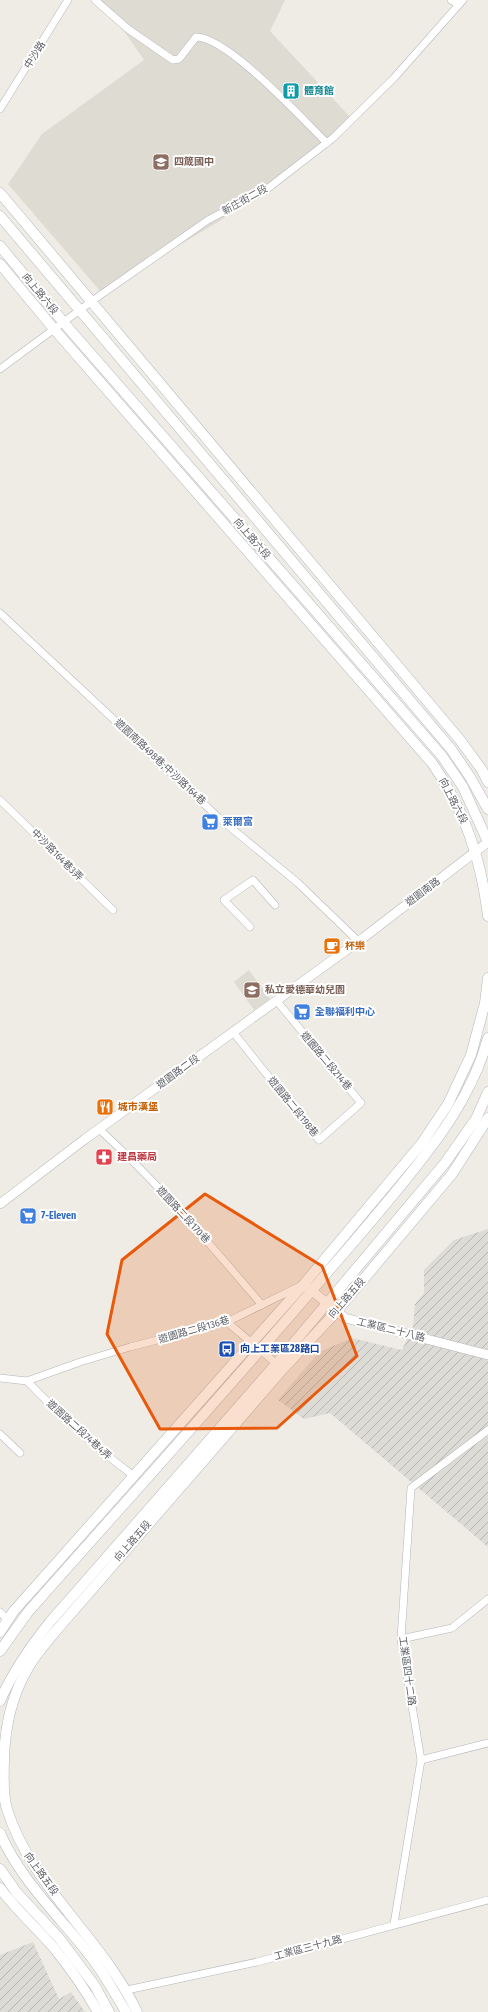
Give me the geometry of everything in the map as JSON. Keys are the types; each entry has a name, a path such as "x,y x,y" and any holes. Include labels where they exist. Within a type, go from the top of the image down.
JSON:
{"main road":[{"path":"0,193 460,740 482,770 488,782"},
{"name":"向上路六段","path":"0,216 451,749 470,777 488,809"},
{"name":"向上路六段","path":"0,246 64,323 442,756 463,787 488,842"},
{"name":"向上路六段","path":"0,264 54,329 432,763 445,782 461,813 476,851"},
{"path":"476,851 488,916"},
{"path":"0,1632 8,1620 304,1284 422,1143 448,1104 471,1055 484,1003 488,978"},
{"path":"0,1651 28,1612 261,1350 376,1215 446,1127 471,1085 488,1038"},
{"name":"向上路五段","path":"137,2012 127,1990 107,1959 24,1851 3,1808 5,1735 12,1704 28,1667 280,1367 326,1304 445,1163 476,1119 488,1092"},
{"name":"向上路五段","path":"0,1700 9,1679 21,1659 50,1622 280,1367 336,1312 452,1174 488,1118"},
{"name":"向上路五段","path":"0,1833 12,1858 26,1879 89,1954 126,2012"},
{"path":"0,1869 17,1893 59,1938 95,1986 109,2012"},
{"path":"0,1888 14,1907 53,1948 86,1991 98,2012"}],"street":[{"name":"中沙路","path":"0,109 68,0"},
{"path":"96,0 128,29 173,60 179,59 196,38 203,37 216,44 248,67 326,144"},
{"path":"451,0 461,2"},
{"name":"新庄街二段","path":"0,369 92,301 208,220 267,189 326,144 360,113 394,78 461,2"},
{"name":"遊園南路498巷;中沙路164巷","path":"0,613 219,818 298,884 358,941"},
{"name":"中沙路164巷3弄","path":"0,800 113,910"},
{"name":"遊園南路","path":"358,941 488,842"},
{"path":"250,927 224,900 254,880 275,905"},
{"name":"遊園路二段","path":"0,1204 99,1129 358,941"},
{"name":"遊園路二段214巷","path":"276,1000 361,1103"},
{"name":"遊園路二段198巷","path":"233,1032 319,1140 361,1103"},
{"name":"遊園路二段170巷","path":"99,1129 119,1147 209,1242 262,1305"},
{"name":"工業區二十八路","path":"304,1284 326,1304 345,1318 488,1355"},
{"name":"遊園路二段136巷","path":"27,1381 80,1362 227,1322 304,1284"},
{"path":"227,1322 280,1367"},
{"path":"0,1378 27,1381"},
{"name":"遊園路二段74巷4弄","path":"27,1381 66,1419 134,1476"},
{"name":"工業區四十二路","path":"394,1924 421,1760 401,1639 411,1488 488,1430"},
{"path":"0,1434 20,1453"},
{"path":"401,1639 452,1628 488,1599"},
{"path":"0,1612 8,1620"},
{"path":"421,1760 488,1743"},
{"name":"工業區三十九路","path":"127,1990 257,1962 488,1900"}],"highlighted area":[{"path":"205,1194 322,1266 357,1356 277,1428 160,1429 107,1334 122,1260"}],"shaded area":[{"name":"四箴國中","path":"97,0 285,0 270,31 351,118 328,139 268,186 218,222 101,292 8,184 42,134 144,60 120,25"},
{"name":"私立愛德華幼兒園","path":"249,970 270,999 254,1010 234,982"},
{"path":"488,1229 488,1547 330,1413 304,1419 278,1400 319,1352 352,1338 402,1350 413,1327 415,1304 424,1293 424,1270 454,1240"},
{"path":"33,1942 59,1999 71,1992 85,2012 0,2012 0,1955"}],"place":[{"name":"體育館","path":"291,91"},
{"name":"四箴國中","path":"161,162"},
{"name":"萊爾富","path":"210,822"},
{"name":"杯樂","path":"332,946"},
{"name":"私立愛德華幼兒園","path":"252,990"},
{"name":"全聯福利中心","path":"302,1012"},
{"name":"城市漢堡","path":"105,1107"},
{"name":"建昌藥局","path":"104,1157"},
{"name":"7-Eleven","path":"28,1216"},
{"name":"向上工業區28路口","path":"227,1349"}]}
